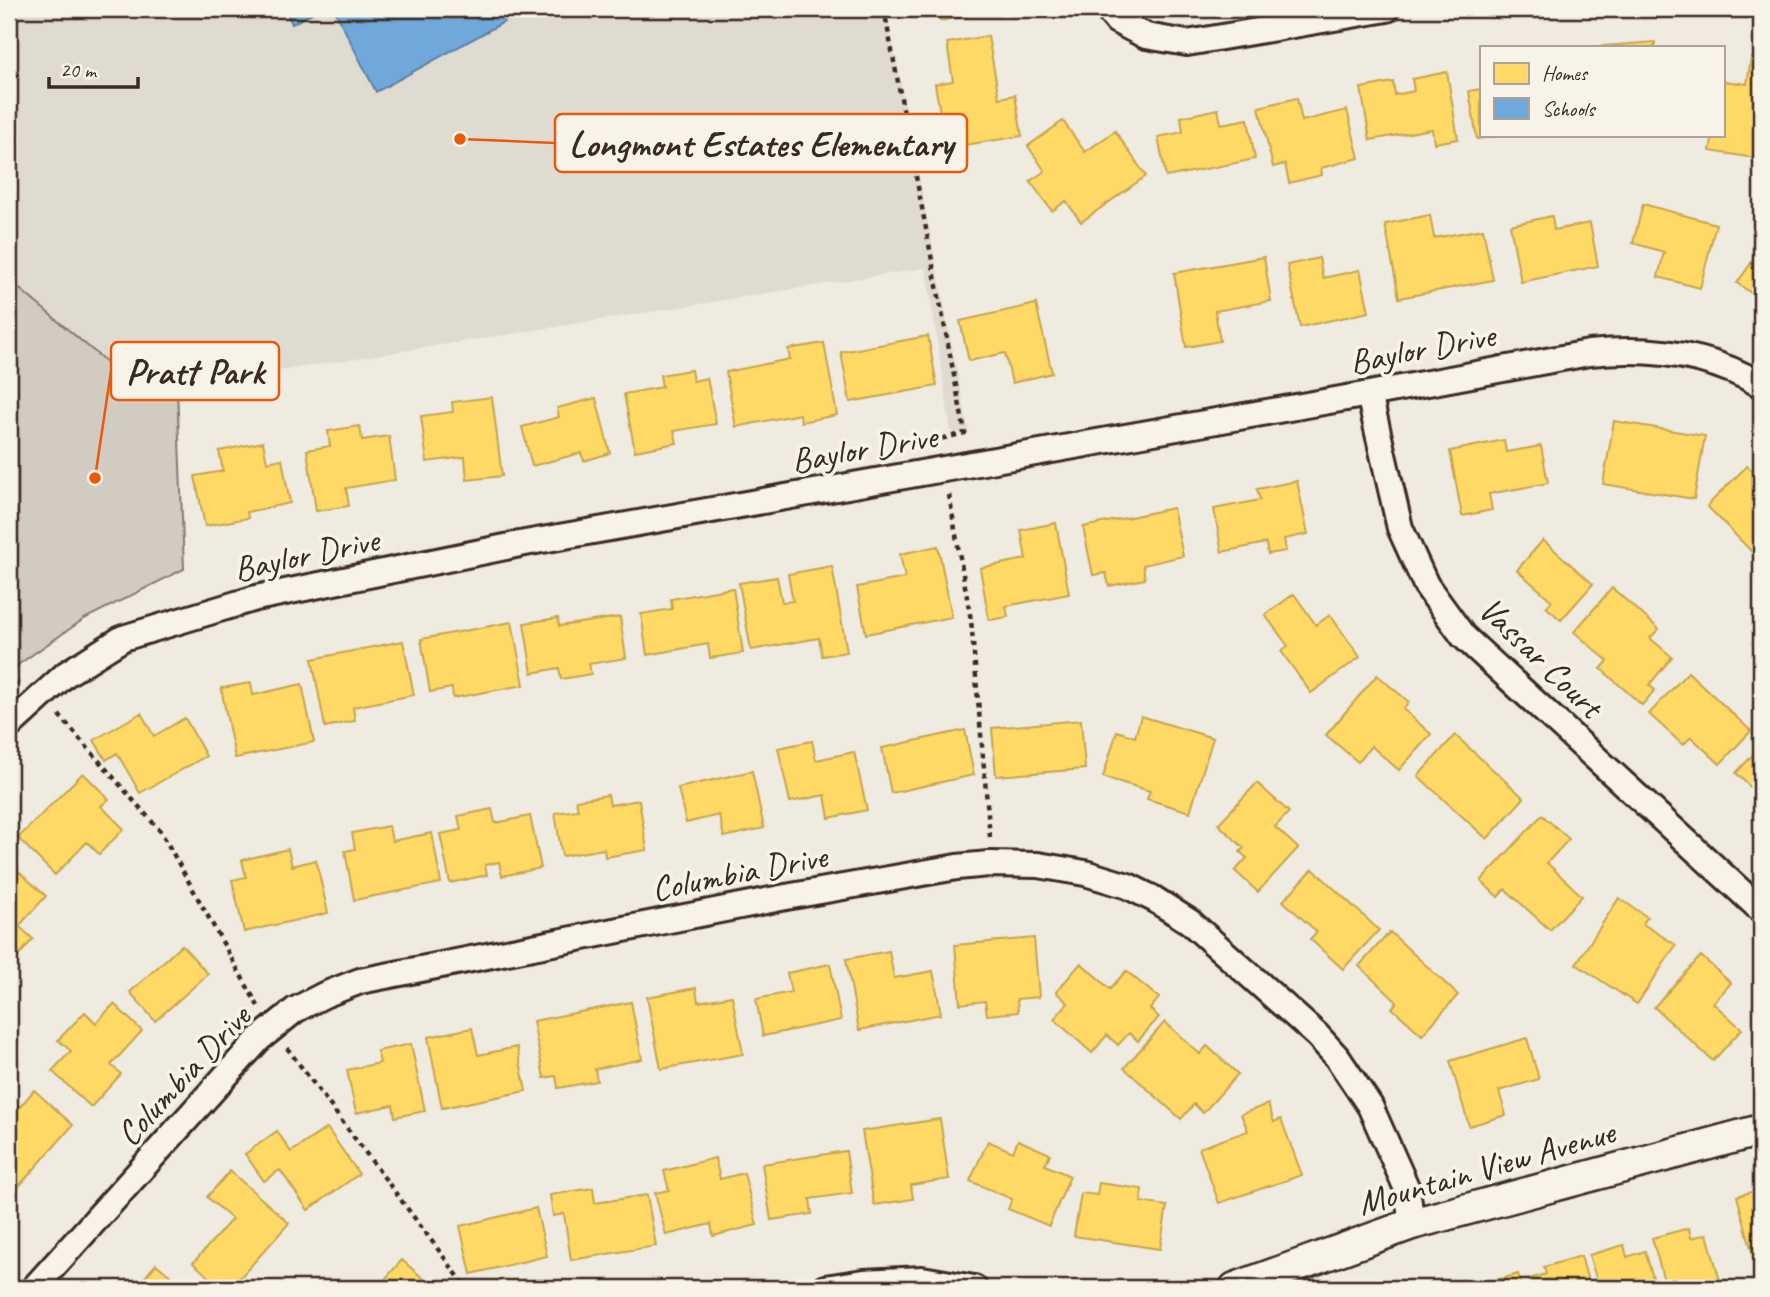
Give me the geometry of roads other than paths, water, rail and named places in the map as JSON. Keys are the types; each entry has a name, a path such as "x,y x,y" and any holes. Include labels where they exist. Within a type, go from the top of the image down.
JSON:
{"street":[{"path":"1107,9 1117,20 1146,36 1187,43 1387,9"},
{"name":"Baylor Drive","path":"9,726 65,674 123,638 256,598 525,543 1590,353 1622,350 1686,356 1748,377 1761,385"},
{"name":"Vassar Court","path":"1368,394 1400,528 1426,585 1463,636 1761,909"},
{"name":"Columbia Drive","path":"34,1288 259,1039 295,1010 324,995 360,981 758,903 957,867 989,864 1038,864 1085,873 1128,886 1190,922 1317,1035 1337,1057 1376,1118 1407,1189 1412,1224"},
{"name":"Mountain View Avenue","path":"1235,1288 1412,1224 1761,1130"},
{"path":"825,1288 864,1282 922,1279 974,1288"}],"place":[{"name":"Longmont Estates Elementary","path":"460,139"},
{"name":"Pratt Park","path":"95,478"}]}
